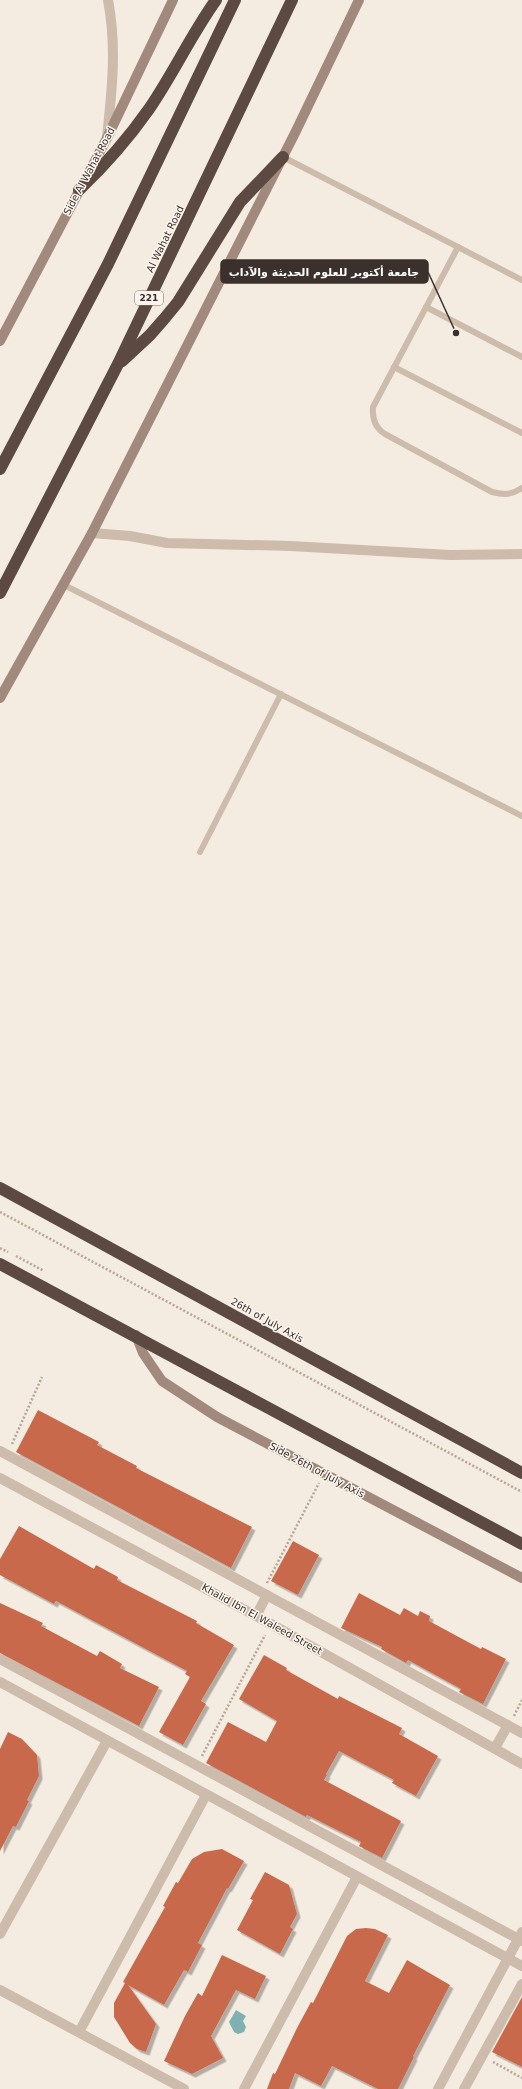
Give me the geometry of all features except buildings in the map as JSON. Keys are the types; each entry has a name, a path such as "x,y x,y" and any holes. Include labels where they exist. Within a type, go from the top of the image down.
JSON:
{"highway":[{"path":"79,190 117,151 146,114 216,0"},
{"path":"0,470 108,264 235,0"},
{"name":"Al Wahat Road","path":"0,593 118,364 292,0"},
{"path":"118,364 164,319 182,296 240,202 283,157"},
{"name":"26th of July Axis","path":"0,1188 522,1473"},
{"path":"0,1264 136,1335 184,1363 522,1544"}],"street":[{"path":"106,140 114,62 114,38 108,0"},
{"name":"Side Al Wahat Road","path":"0,340 106,140 173,0"},
{"path":"0,698 62,584 92,533 283,157 359,0"},
{"path":"92,533 130,536 167,543 291,546 450,555 522,554"},
{"name":"Side 26th of July Axis","path":"136,1335 143,1353 162,1381 217,1418 522,1578"},
{"path":"4,1452 522,1733"},
{"name":"Khalid Ibn El Waleed Street","path":"0,1478 271,1624 522,1764"},
{"path":"256,1616 264,1594"},
{"path":"0,1659 521,1937 438,2089"},
{"path":"0,1682 522,1966"},
{"path":"495,1748 508,1725"},
{"path":"0,1934 106,1741"},
{"path":"79,2032 206,1795"},
{"path":"244,2089 357,1877"},
{"path":"464,2089 522,1984"},
{"path":"0,1990 184,2089"}],"lane":[{"path":"283,157 522,280"},
{"path":"458,247 373,407 374,422 380,431 492,492 502,495 513,494 522,488"},
{"path":"426,306 522,357"},
{"path":"394,367 522,432"},
{"path":"62,584 522,816"},
{"path":"200,852 281,694"}],"path":[{"path":"0,1212 522,1492"},
{"path":"4,1452 42,1377"},
{"path":"264,1594 323,1474"},
{"path":"198,1764 271,1624"},
{"path":"508,1725 522,1700"},
{"path":"482,2056 522,2078"}],"water":[{"path":"236,2010 246,2016 243,2021 246,2027 244,2032 238,2034 234,2032 229,2022"}],"place":[{"name":"جامعة أكتوبر للعلوم الحديثة والآداب","path":"456,333"}]}
